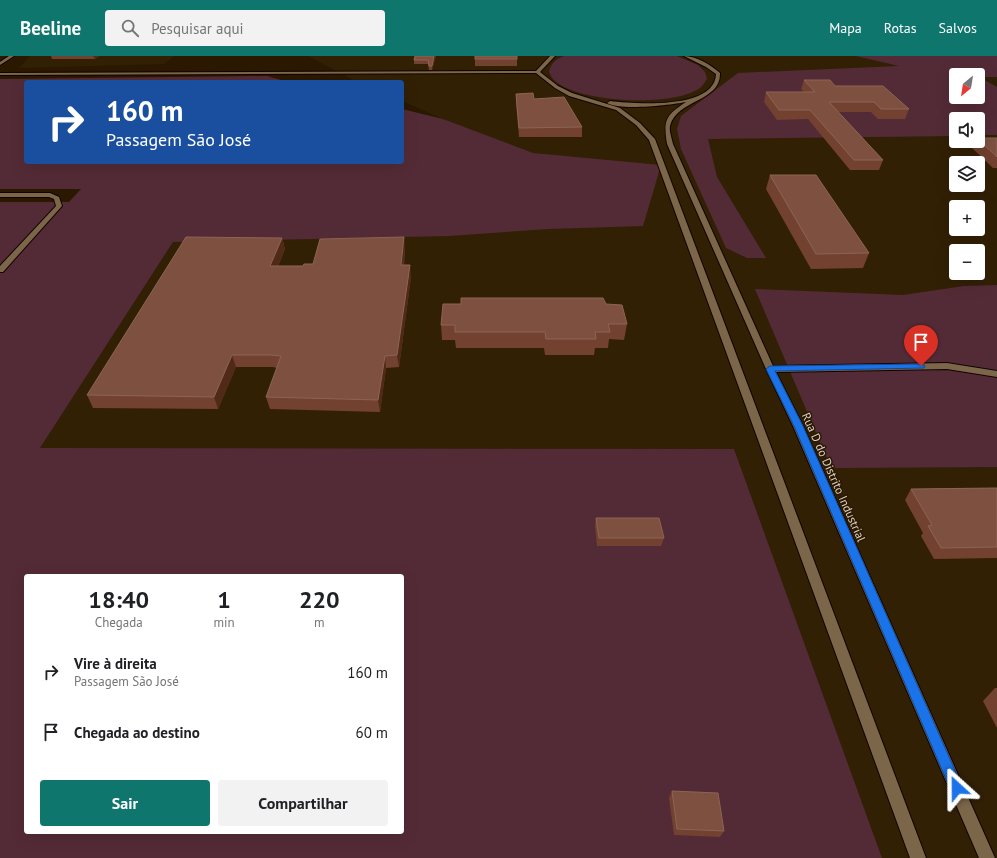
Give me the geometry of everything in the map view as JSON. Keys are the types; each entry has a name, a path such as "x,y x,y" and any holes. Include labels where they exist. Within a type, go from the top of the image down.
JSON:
{"street":[{"path":"0,64 12,56"},
{"path":"537,72 553,56"},
{"name":"Rua D do Distrito Industrial","path":"686,56 708,66 718,73 718,82 710,91 673,113 667,127 670,144 770,369 798,426 987,858"},
{"path":"0,74 537,72 552,85 566,92 618,109 638,124 652,139 918,858"},
{"path":"588,100 626,105 656,105 698,97"},
{"path":"0,195 50,195 57,198 59,206 0,270"},
{"path":"770,369 947,366 997,374"}],"shaded area":[{"path":"30,56 174,56 164,64 19,68"},
{"path":"308,56 947,56 997,71 997,858 882,858 734,449 40,448 173,242 533,153 500,144 404,102 404,80 353,80"},
{"path":"564,56 677,56 698,65 705,72 707,79 701,87 688,94 671,98 627,100 604,98 583,94 566,88 554,80 549,72 551,66 559,58"},
{"path":"856,56 997,56 997,77 985,77 985,68 949,68 949,104 985,104 985,80 997,87 997,135 985,135 985,112 949,112 949,136 708,139 717,177 766,258 747,258 726,248 681,149 677,129 681,116 738,73 899,66"},
{"path":"267,76 281,80 24,80 24,164 404,164 404,109 443,119 533,153 661,165 643,226 548,229 449,236 173,242 40,448 734,449 882,858 0,858 0,202 69,202 81,189 0,189 0,79"},
{"path":"997,285 997,467 831,468 755,289 903,295 964,286"}],"building":[{"path":"415,56 434,56 432,66 429,66 428,60 414,60"},
{"path":"475,56 517,56 517,59 475,59"},
{"path":"804,80 830,80 835,86 883,86 909,109 881,109 874,102 829,102 883,160 854,160 810,110 779,110 766,92 815,92"},
{"path":"533,93 534,99 564,97 582,127 519,128 516,94"},
{"path":"985,138 997,138 997,157 985,146"},
{"path":"770,175 816,175 869,253 816,254"},
{"path":"186,237 282,238 270,266 303,266 304,264 313,264 320,239 404,237 401,265 410,265 397,355 385,356 378,400 266,397 281,356 270,355 232,355 214,397 87,395"},
{"path":"461,298 603,298 606,304 622,305 627,324 608,324 610,332 595,332 596,339 546,339 545,332 455,332 455,325 441,325 443,304 461,304"},
{"path":"997,488 997,547 941,548 928,526 932,525 911,489"},
{"path":"596,518 659,518 664,538 599,538"},
{"path":"672,791 718,793 724,831 677,829"}],"route":[{"path":"921,366 770,369 798,426 957,788"}]}
